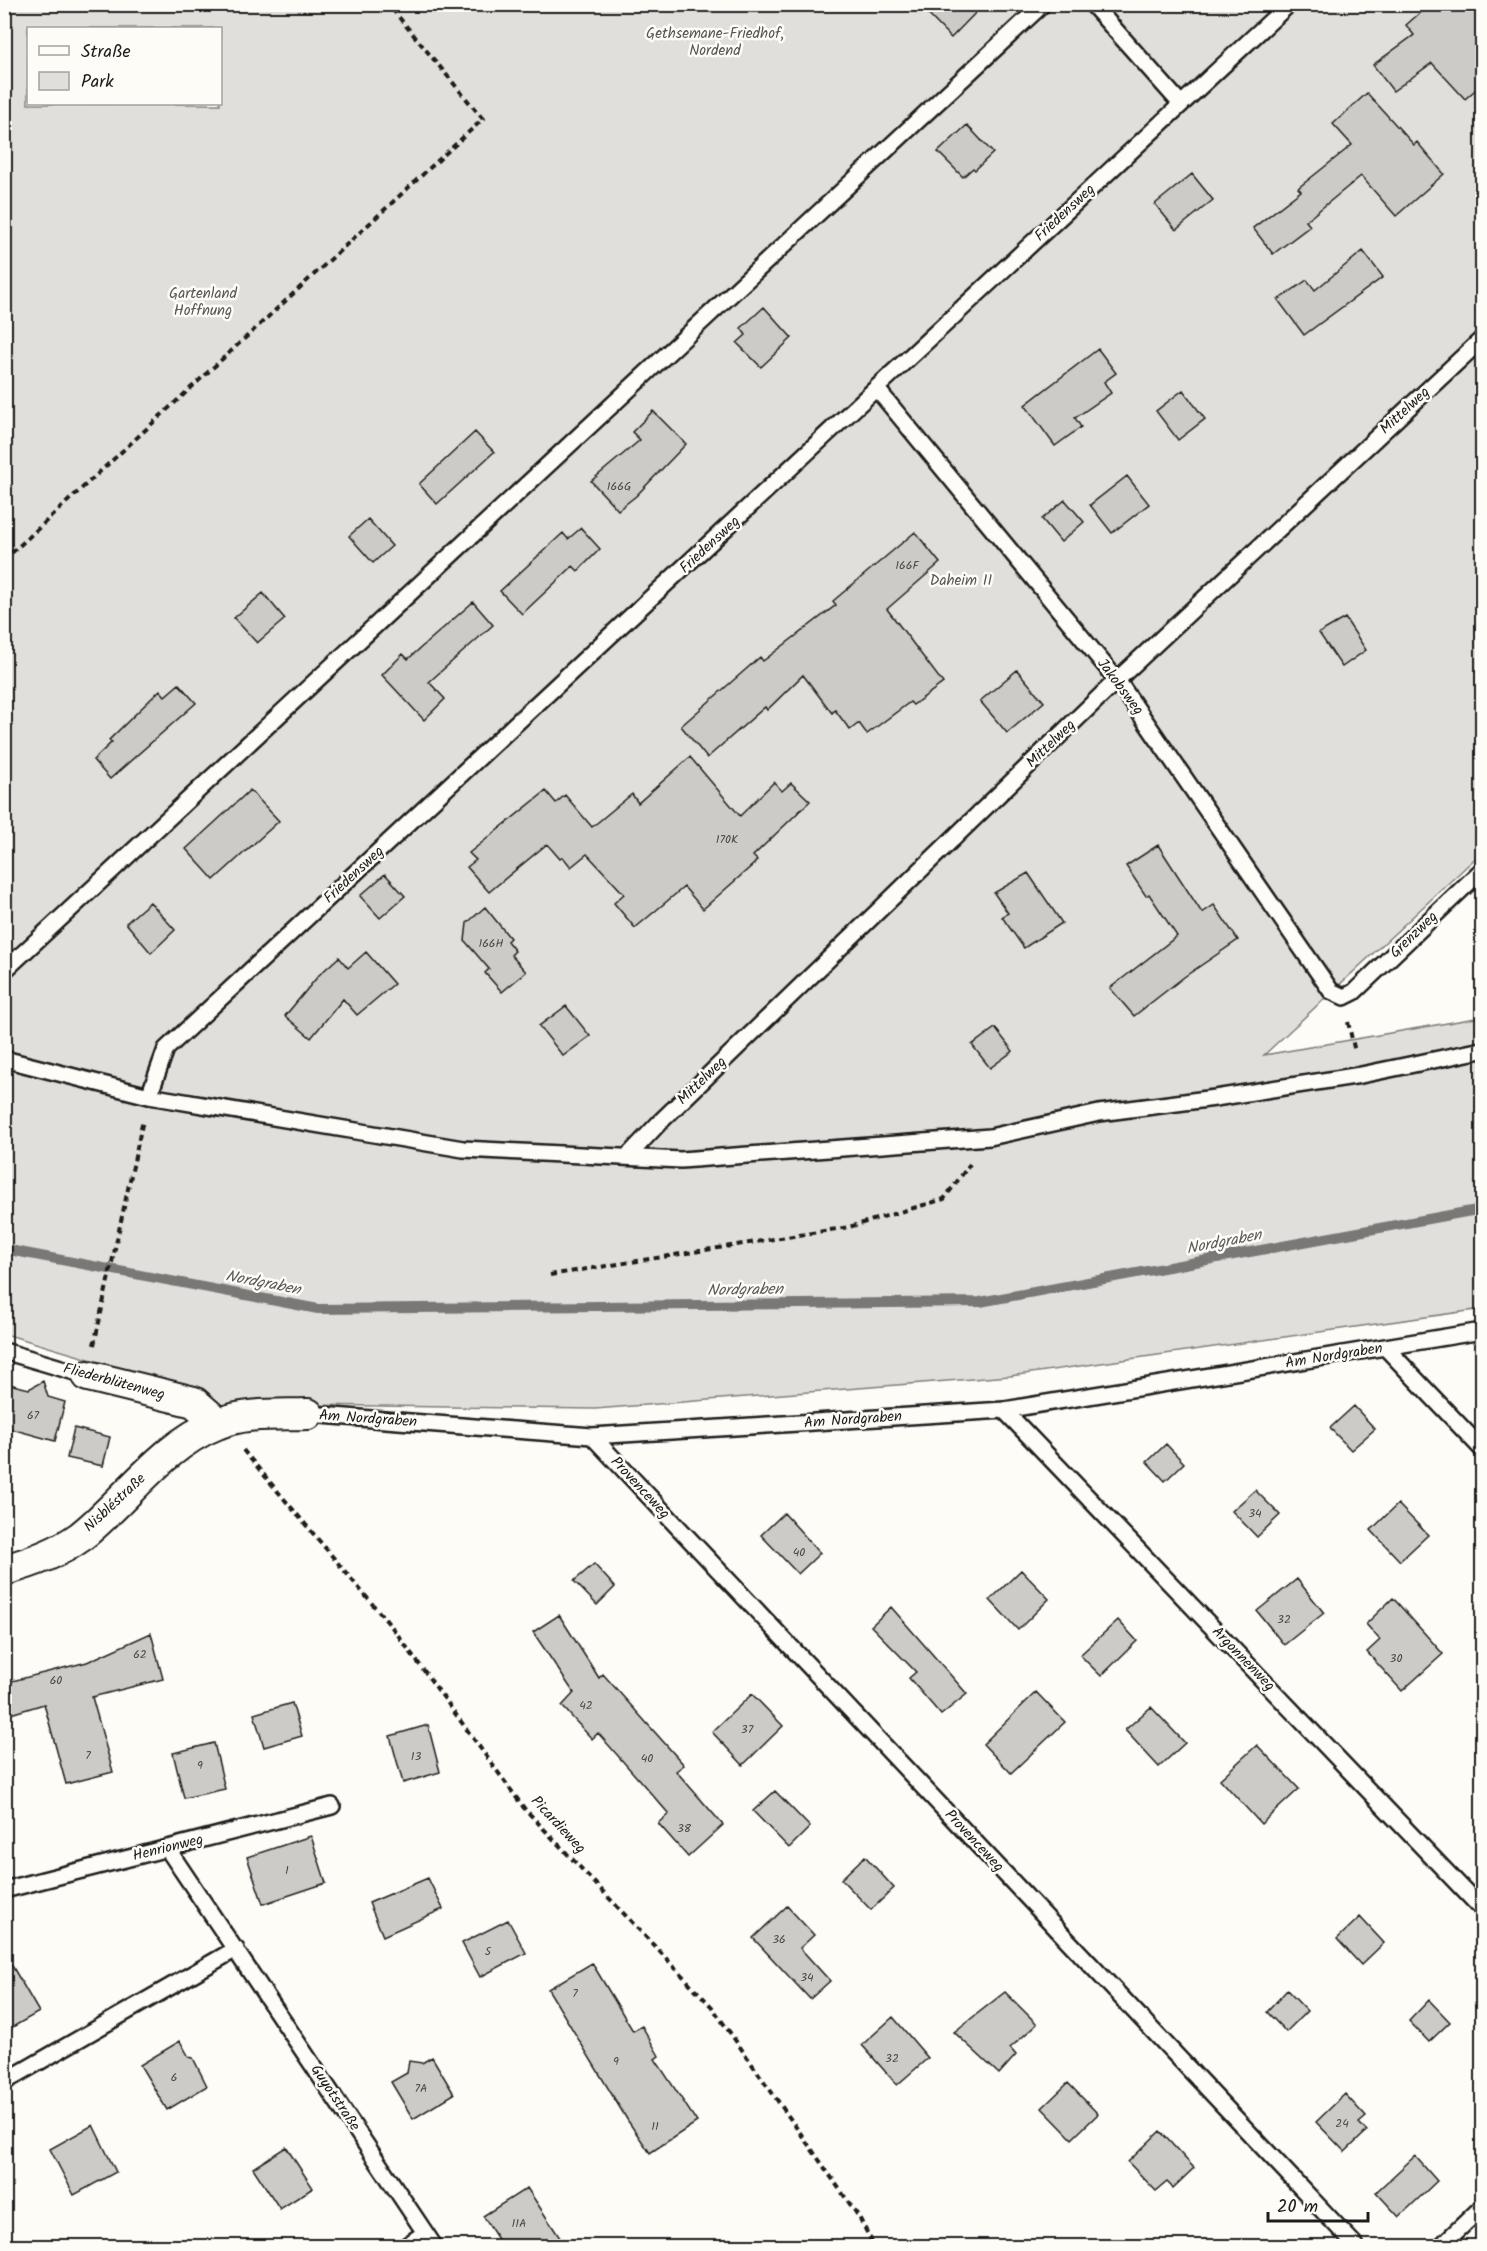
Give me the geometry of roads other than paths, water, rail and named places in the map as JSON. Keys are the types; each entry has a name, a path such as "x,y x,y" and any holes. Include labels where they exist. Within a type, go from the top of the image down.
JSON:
{"street":[{"name":"Fliederblütenweg","path":"88,1376 194,1402 218,1423"},
{"name":"Am Nordgraben","path":"218,1423 250,1416 308,1414"},
{"name":"Nisbléstraße","path":"4,1570 33,1562 78,1538 126,1495 161,1459 195,1435 218,1423"}],"lane":[{"path":"4,971 1043,4"},
{"path":"1092,4 1181,104"},
{"name":"Friedensweg","path":"149,1096 166,1049 1289,4"},
{"name":"Mittelweg","path":"628,1156 659,1123 1117,680 1482,339"},
{"name":"Jakobsweg","path":"877,389 1117,680 1331,991 1344,997"},
{"name":"Grenzweg","path":"1344,997 1354,992 1482,870"},
{"path":"4,1059 149,1096 463,1149 681,1160 990,1137 1099,1113 1215,1098 1361,1075 1482,1050"},
{"name":"Am Nordgraben","path":"308,1414 592,1436 1004,1410 1482,1331"},
{"path":"1386,1348 1482,1449"},
{"name":"Fliederblütenweg","path":"4,1351 88,1376"},
{"name":"Argonnenweg","path":"1004,1410 1482,1909"},
{"name":"Provenceweg","path":"592,1436 1356,2247"},
{"name":"Henrionweg","path":"4,1890 332,1806"},
{"name":"Guyotstraße","path":"167,1848 430,2240"},
{"path":"4,2082 236,1949"},
{"path":"1441,2247 1482,2207"},
{"path":"406,2247 430,2240"}],"waterway":[{"name":"Nordgraben","path":"4,1249 318,1309 980,1302 1482,1209"}],"park label":[{"name":"Gethsemane-Friedhof, Nordend","path":"715,42"},
{"name":"Gartenland Hoffnung","path":"203,302"},
{"name":"Daheim II","path":"961,581"}]}
